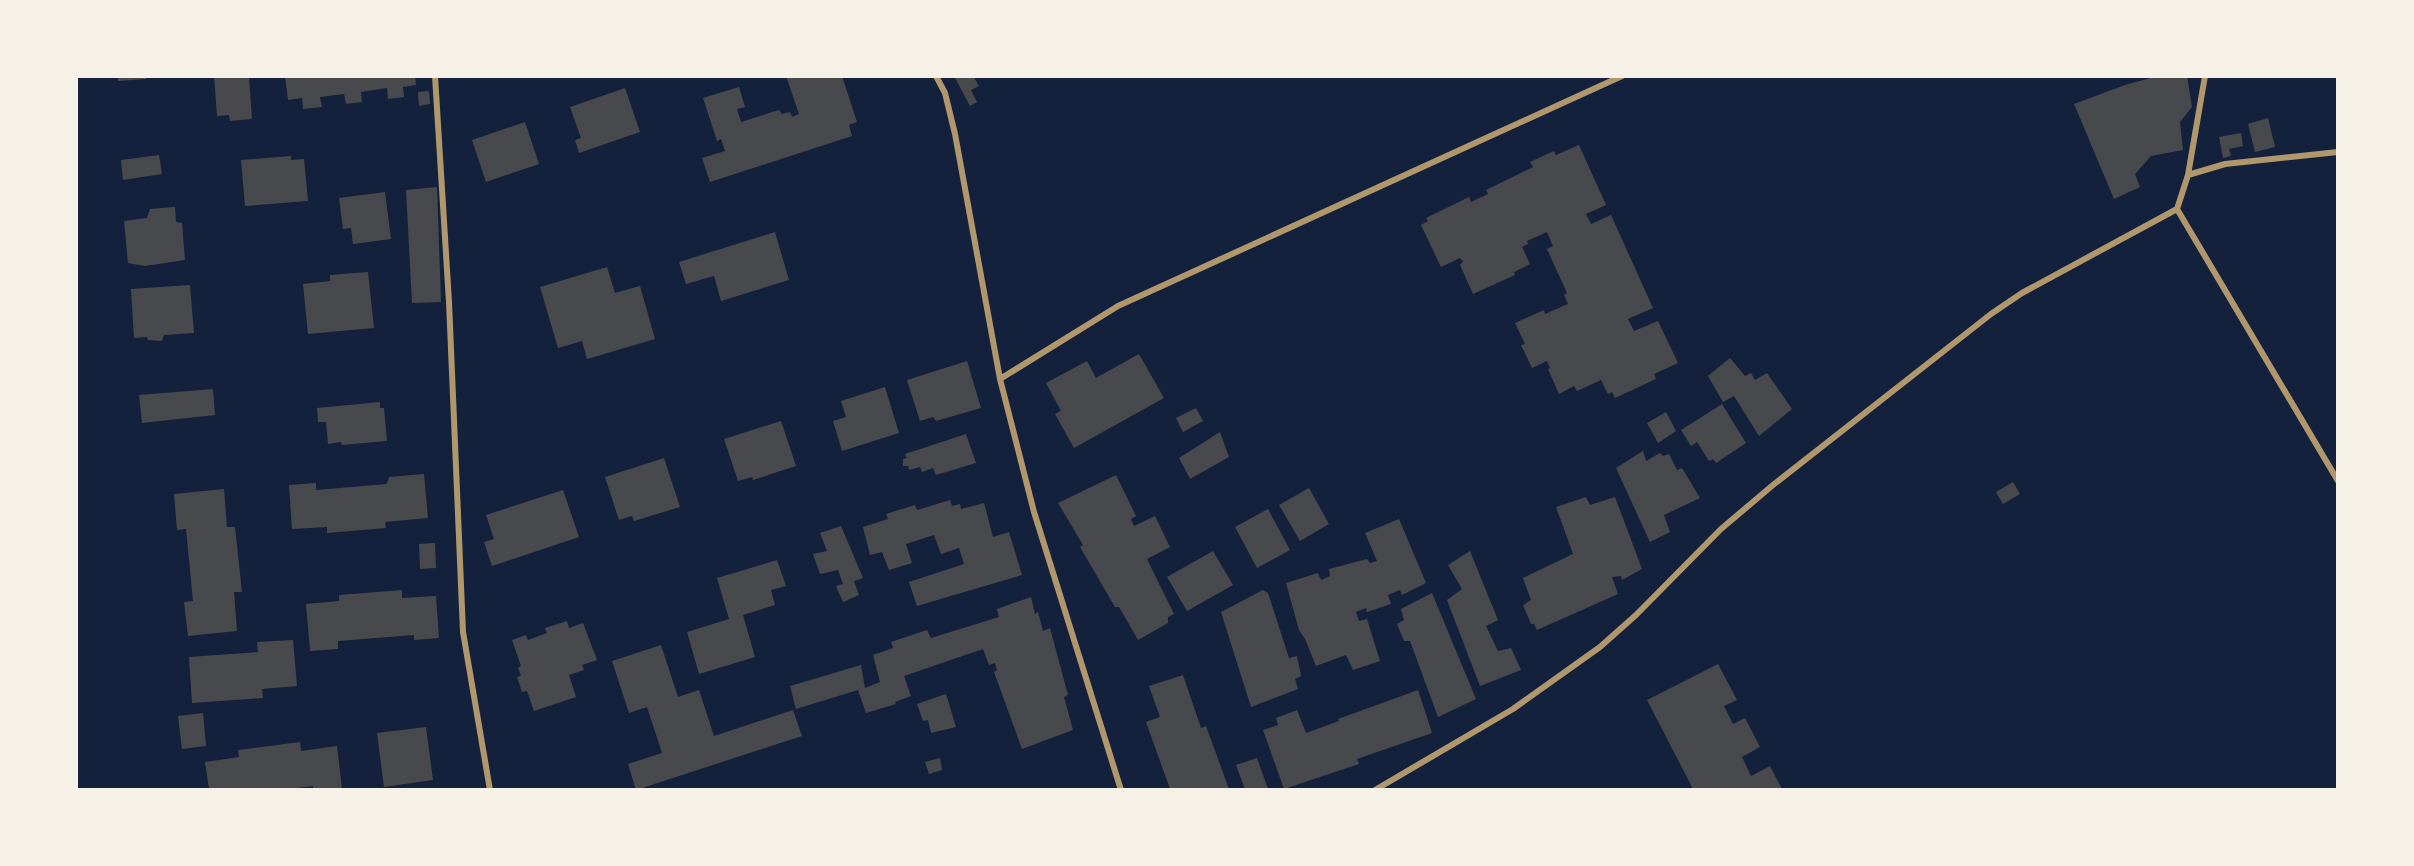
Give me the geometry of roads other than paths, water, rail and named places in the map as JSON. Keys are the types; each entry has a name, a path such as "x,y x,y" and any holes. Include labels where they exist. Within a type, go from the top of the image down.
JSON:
{"street":[{"path":"435,76 449,302 463,632 490,789"},
{"path":"936,76 945,93 955,134 1000,379 1034,512 1121,789"},
{"path":"1000,379 1118,306 1144,293 1622,76"},
{"path":"1375,789 1513,709 1600,647 1636,615 1721,529 1819,447 1991,314 2022,293 2177,209 2188,175 2205,76"},
{"path":"2188,175 2225,164 2337,152"},
{"path":"2177,209 2337,481"}]}
